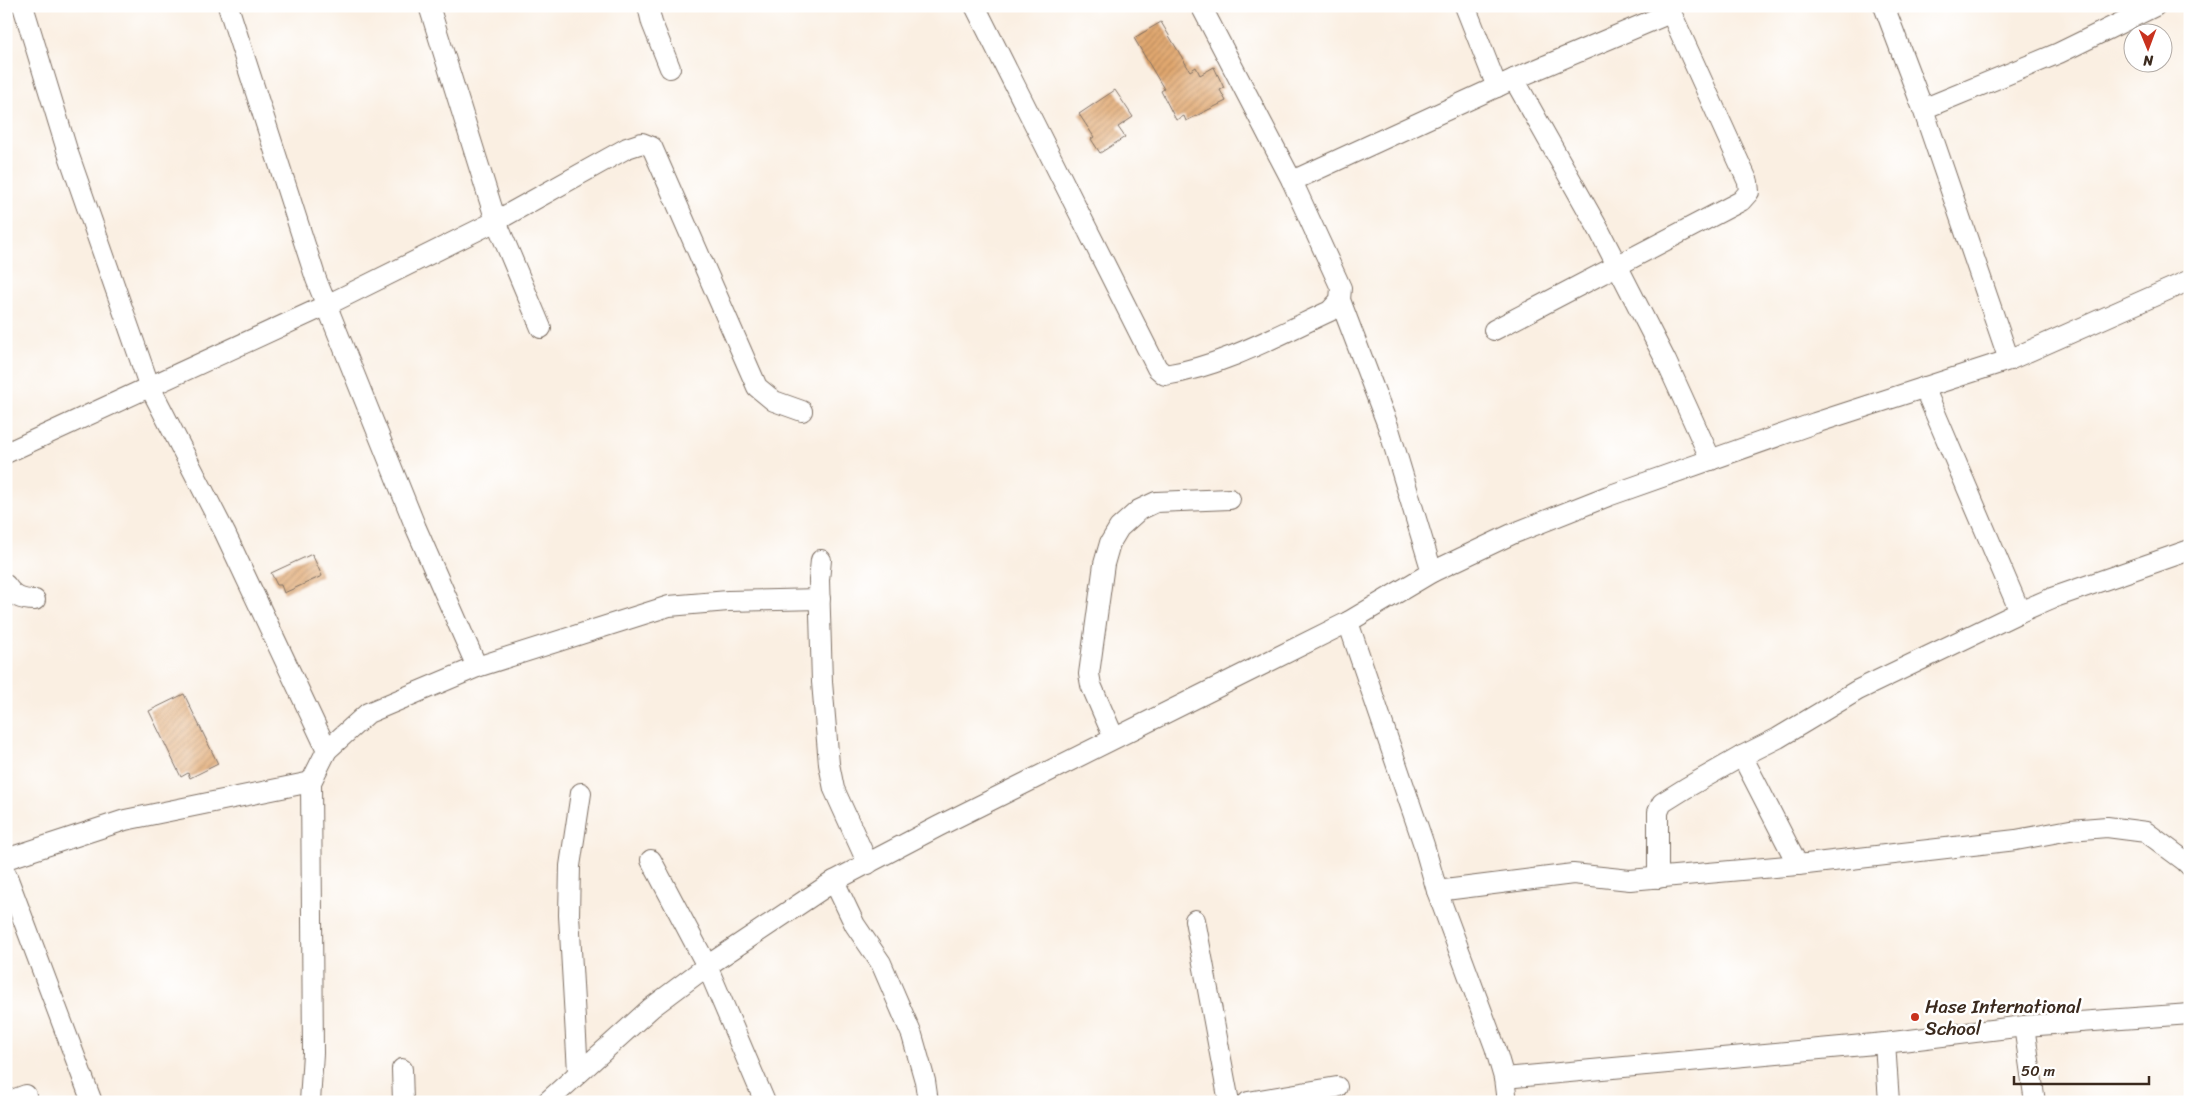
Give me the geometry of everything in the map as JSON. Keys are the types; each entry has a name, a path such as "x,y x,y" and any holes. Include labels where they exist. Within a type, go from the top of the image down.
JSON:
{"street":[{"path":"22,6 67,150 149,386 225,533 327,750"},
{"path":"228,6 316,279 416,528 477,667"},
{"path":"429,6 496,221 541,328"},
{"path":"648,6 652,23 670,68"},
{"path":"974,6 1157,368 1165,375 1240,353 1330,311 1340,300"},
{"path":"1201,6 1292,181 1341,288 1340,300 1388,426 1432,572"},
{"path":"1465,6 1506,83 1617,264 1666,361 1711,460"},
{"path":"1884,6 1923,109 2009,360"},
{"path":"1923,109 2059,53 2155,6"},
{"path":"1292,181 1669,10 1748,182 1749,192 1741,201 1617,264 1494,330"},
{"path":"6,452 327,305 496,221 627,148 642,143 652,147 757,387 774,401 802,411"},
{"path":"547,1102 651,1008 707,966 834,881 1114,738 1348,622 1432,572 1512,534 1608,496 1924,387 2009,360 2190,280"},
{"path":"1924,387 2020,612"},
{"path":"1114,738 1091,685 1090,674 1104,564 1110,543 1120,528 1139,510 1156,502 1230,499"},
{"path":"1658,878 1658,812 1662,802 1742,756 1778,738 1858,690 2020,612 2052,598 2190,550"},
{"path":"821,560 822,682 831,772 834,789 868,864"},
{"path":"6,585 16,597 24,600 35,600"},
{"path":"310,1102 314,1034 311,782 327,750 368,713 477,667 669,606 728,601 820,599"},
{"path":"1348,622 1424,845 1437,892 1495,1047 1504,1078 1507,1102"},
{"path":"1742,756 1798,865"},
{"path":"6,859 125,820 311,782"},
{"path":"578,1072 569,915 570,866 581,793"},
{"path":"1437,892 1573,874 1612,880 1658,878 1798,865 2016,840 2070,830 2107,827 2146,832 2185,860 2190,866"},
{"path":"651,860 707,966 765,1102"},
{"path":"6,874 92,1102"},
{"path":"834,881 855,926 882,963 912,1034 925,1080 928,1102"},
{"path":"1195,920 1229,1102"},
{"path":"1504,1078 1884,1043 2024,1026 2190,1014"},
{"path":"2024,1026 2035,1102"},
{"path":"1884,1043 1889,1102"},
{"path":"402,1069 403,1102"},
{"path":"1248,1102 1337,1087"},
{"path":"6,1102 26,1095"}],"building":[{"path":"1161,22 1190,71 1196,67 1200,75 1214,67 1224,88 1220,90 1226,101 1186,121 1184,116 1176,120 1161,91 1164,89 1134,38"},
{"path":"1115,90 1133,117 1118,127 1125,137 1100,153 1091,139 1094,137 1079,114"},
{"path":"312,554 322,576 284,593 281,585 277,585 271,573"},
{"path":"184,694 218,764 190,778 188,773 181,777 149,711"}],"place":[{"name":"Hase International School","path":"1915,1017"}]}
